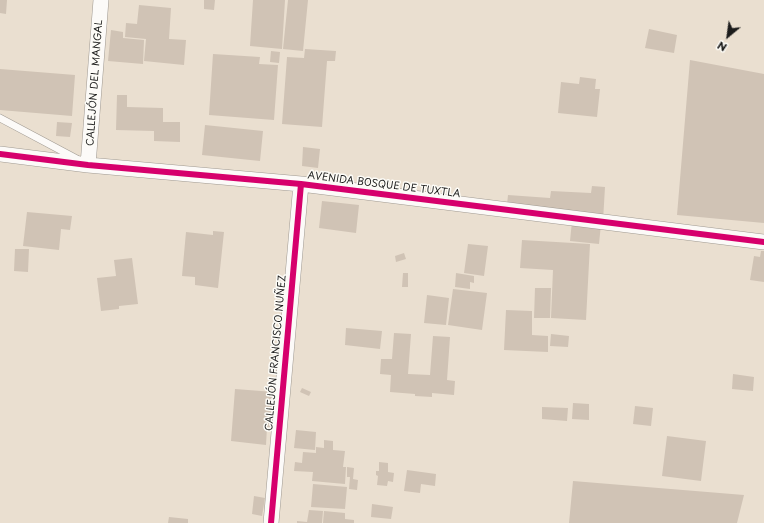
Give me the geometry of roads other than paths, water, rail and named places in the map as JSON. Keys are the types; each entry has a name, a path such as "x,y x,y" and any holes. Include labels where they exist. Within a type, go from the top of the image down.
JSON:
{"street":[{"name":"CALLEJÓN DEL MANGAL","path":"88,165 101,0"},
{"name":"AVENIDA BOSQUE DE TUXTLA","path":"0,154 88,165 301,184 764,242"},
{"name":"CALLEJÓN FRANCISCO NUÑEZ","path":"271,523 301,184"}],"lane":[{"path":"0,118 88,165"}]}
